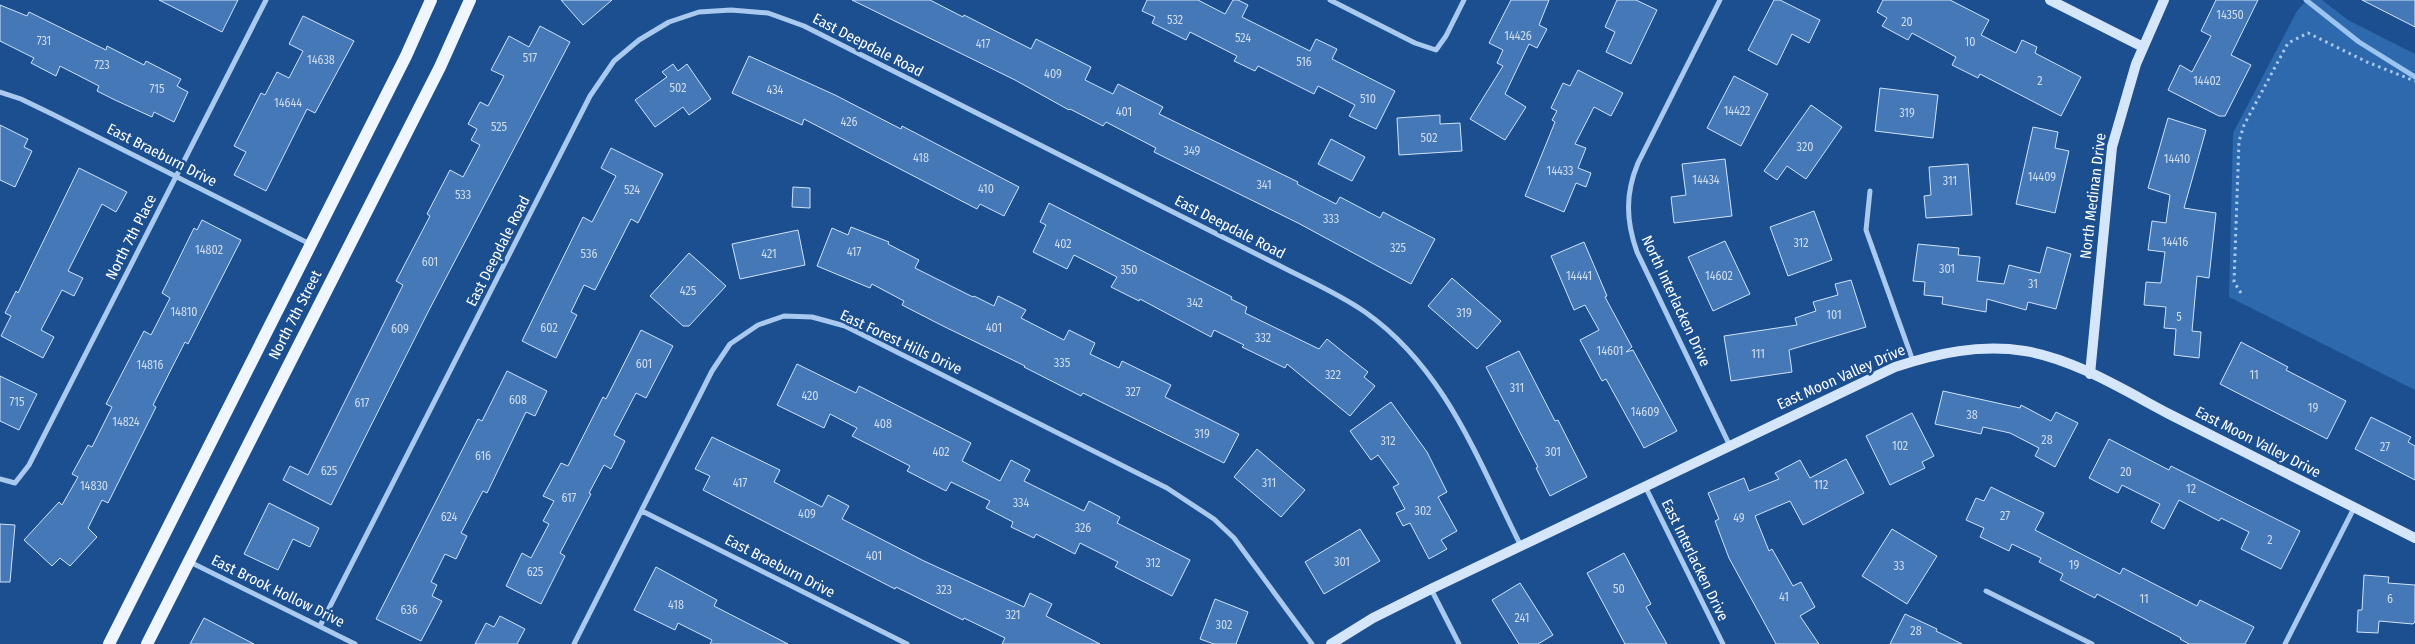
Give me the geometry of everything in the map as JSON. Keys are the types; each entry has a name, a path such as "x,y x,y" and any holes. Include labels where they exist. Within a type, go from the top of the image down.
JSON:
{"main road":[{"name":"North 7th Street","path":"109,644 406,56 431,0"},
{"name":"North 7th Street","path":"147,644 435,76 470,0"}],"street":[{"name":"North 7th Place","path":"0,479 15,483 29,465 266,0"},
{"path":"1330,0 1416,43 1436,50 1446,36 1464,0"},
{"name":"North Interlacken Drive","path":"1720,0 1631,179 1628,214 1637,252 1730,446"},
{"path":"2050,0 2143,47"},
{"name":"North Medinan Drive","path":"2090,374 2112,147 2126,94 2143,47 2164,0"},
{"name":"East Deepdale Road","path":"320,626 590,96 614,61 640,40 669,22 699,12 768,13 804,26 1321,287 1365,312 1396,338 1425,367 1449,402 1491,482 1521,546"},
{"name":"East Braeburn Drive","path":"0,92 46,111 310,244"},
{"path":"1870,191 1866,230 1913,361"},
{"name":"East Forest Hills Drive","path":"574,644 712,372 730,344 758,325 784,316 812,317 845,326 1159,483 1192,503 1234,538 1312,644"},
{"name":"East Moon Valley Drive","path":"1331,644 1373,618 1431,588 1895,366 1960,349 2000,348 2046,357 2090,374 2415,538"},
{"name":"East Interlacken Drive","path":"1645,486 1723,644"},
{"path":"2285,644 2354,508"},
{"name":"East Braeburn Drive","path":"642,510 907,644"},
{"name":"East Brook Hollow Drive","path":"189,561 355,644"},
{"path":"1431,588 1459,644"},
{"path":"1986,591 2092,644"}],"path":[{"path":"2241,293 2234,282 2239,140 2244,125 2288,43 2308,33 2368,62 2415,81"}],"shaded area":[{"path":"2307,0 2322,0 2348,20 2415,54 2415,390 2229,297 2233,133 2297,11"}],"building":[{"path":"159,0 238,0 222,32"},
{"path":"561,0 612,0 583,25"},
{"path":"852,0 930,0 1031,49 1036,39 1091,67 1085,80 1113,94 1118,84 1163,107 1159,114 1298,182 1297,184 1336,204 1340,197 1380,218 1383,212 1435,239 1411,284 1298,223 1154,152 1156,148 1106,122 1103,126 1069,110 1015,80"},
{"path":"1147,0 1198,0 1225,14 1233,0 1238,0 1248,5 1242,17 1310,51 1316,39 1337,49 1332,59 1395,91 1376,129 1349,116 1355,105 1318,86 1314,94 1258,66 1255,71 1234,61 1237,56 1190,32 1186,40 1152,23 1155,17 1142,11"},
{"path":"1511,0 1549,0 1539,25 1547,29 1537,48 1529,44 1505,94 1526,107 1505,140 1470,119 1503,66 1497,63 1503,50 1489,43"},
{"path":"1617,0 1636,0 1657,10 1631,64 1606,52 1615,32 1605,27"},
{"path":"1774,0 1780,0 1820,20 1809,43 1792,34 1777,65 1748,50"},
{"path":"1883,0 1950,0 1989,20 1981,35 2016,53 2022,40 2037,47 2035,53 2081,77 2061,116 1980,74 1978,78 1952,65 1956,57 1912,33 1908,40 1882,26 1887,18 1877,12"},
{"path":"2216,0 2258,0 2231,55 2251,65 2225,116 2219,116 2168,90 2180,65 2192,72 2211,36 2201,31"},
{"path":"2362,0 2415,0 2415,27"},
{"path":"0,5 27,16 29,12 106,50 107,46 144,65 146,61 181,79 177,86 188,92 174,122 154,112 152,117 115,100 97,91 99,86 60,66 56,76 31,63 34,58 0,41"},
{"path":"303,16 354,41 315,113 307,109 266,191 234,175 246,152 234,146 261,93 265,95 277,72 289,78 303,51 289,44"},
{"path":"540,26 570,42 428,312 331,505 283,480 290,466 308,475 403,285 396,281 430,216 427,214 450,170 463,177 480,145 471,140 477,129 468,124 480,102 488,106 504,76 491,70 509,36 529,47"},
{"path":"749,56 835,95 901,129 902,126 1019,187 1004,216 980,204 977,209 804,119 802,125 732,93"},
{"path":"673,64 678,71 687,64 711,99 689,115 683,107 655,127 635,100 667,77 662,72"},
{"path":"1578,70 1623,93 1611,116 1594,107 1575,144 1586,148 1578,168 1591,173 1586,187 1576,183 1564,212 1525,196 1555,122 1552,120 1557,111 1551,108 1563,83 1570,86"},
{"path":"1734,76 1768,94 1741,146 1707,128"},
{"path":"1880,88 1938,95 1933,138 1875,131"},
{"path":"1811,105 1842,127 1806,179 1787,166 1777,180 1764,171"},
{"path":"1440,115 1440,124 1460,123 1462,151 1399,155 1397,118"},
{"path":"2168,118 2206,130 2184,208 2216,213 2209,278 2197,276 2192,331 2201,332 2199,358 2174,355 2176,329 2164,328 2166,307 2144,305 2146,282 2161,283 2165,252 2148,250 2152,221 2166,223 2170,195 2148,188"},
{"path":"0,125 28,139 24,147 32,151 15,187 0,180"},
{"path":"2033,127 2058,132 2055,148 2069,151 2055,213 2016,204"},
{"path":"1331,139 1365,157 1352,181 1318,164"},
{"path":"611,148 663,174 638,223 631,219 595,290 584,285 571,312 577,315 556,358 522,341 583,217 592,222 616,176 601,168"},
{"path":"1725,159 1732,216 1674,223 1671,197 1686,195 1682,164"},
{"path":"1968,164 1972,215 1926,218 1924,196 1931,195 1929,167"},
{"path":"79,168 127,192 116,212 102,204 68,271 83,278 74,296 62,290 41,330 54,337 43,358 1,336 11,316 5,313 16,291 18,293"},
{"path":"793,187 810,188 810,208 792,207"},
{"path":"1049,203 1232,297 1231,299 1247,307 1245,313 1319,349 1327,339 1368,372 1364,377 1375,386 1350,416 1287,364 1285,368 1242,347 1244,345 1214,330 1211,337 1140,299 1139,301 1111,287 1117,277 1074,255 1067,269 1033,252 1046,225 1040,222"},
{"path":"1814,211 1832,260 1788,276 1770,227"},
{"path":"202,220 241,240 188,344 185,342 153,405 156,407 108,503 102,500 88,528 97,537 70,566 60,558 52,566 24,540 59,502 62,505 78,477 72,474 88,445 92,447 112,407 106,404 144,331 151,335 170,298 162,293 194,228 197,230"},
{"path":"851,227 889,242 888,244 919,260 915,268 973,297 994,306 998,296 1026,310 1021,318 1064,340 1069,330 1095,343 1090,354 1119,368 1122,361 1171,385 1165,397 1239,434 1224,463 1083,393 1081,396 943,326 902,305 904,301 872,284 870,288 817,266 832,228 848,235"},
{"path":"798,230 805,265 740,279 732,244"},
{"path":"1725,241 1750,294 1713,311 1688,257"},
{"path":"1584,242 1607,296 1605,297 1632,347 1626,352 1633,350 1677,431 1644,448 1606,379 1602,381 1580,340 1599,330 1585,305 1574,310 1551,256"},
{"path":"1918,244 1959,248 1958,255 1980,257 1977,281 2004,284 2009,265 2040,273 2047,247 2071,254 2056,309 2028,302 2026,310 1987,299 1986,312 1942,304 1943,297 1924,295 1925,282 1913,281"},
{"path":"689,253 726,286 689,326 683,326 650,296"},
{"path":"1452,278 1501,321 1477,349 1428,306"},
{"path":"1851,280 1866,327 1789,350 1792,372 1731,381 1724,336 1797,325 1795,318 1816,311 1813,302 1838,295 1835,284"},
{"path":"641,330 673,346 646,398 636,393 614,435 625,441 611,469 604,465 589,493 591,494 560,553 565,556 541,604 506,586 522,553 531,558 549,524 543,521 554,501 543,496 561,463 568,466 603,397 606,399"},
{"path":"2241,342 2288,367 2286,370 2346,401 2327,439 2220,384"},
{"path":"1519,351 1555,421 1558,420 1587,477 1550,496 1536,468 1538,467 1486,367"},
{"path":"797,364 856,393 859,386 971,443 962,461 1000,481 1011,460 1030,470 1024,481 1084,511 1089,501 1120,517 1117,523 1190,560 1172,596 1115,567 1118,562 1080,543 1075,554 1036,534 1034,538 1011,527 1013,522 986,508 990,501 951,482 946,491 907,471 910,466 852,436 857,428 830,414 824,428 777,405"},
{"path":"507,371 547,391 535,416 526,412 487,493 483,491 461,533 467,536 456,559 445,554 431,582 437,585 432,596 442,601 421,641 376,619 478,419 482,421"},
{"path":"0,376 37,394 19,430 0,421"},
{"path":"1943,391 2020,408 2021,405 2051,421 2056,412 2078,423 2055,467 2035,456 2039,448 2010,433 1983,427 1981,434 1935,424"},
{"path":"1391,402 1427,452 1447,492 1438,497 1457,531 1441,540 1447,549 1429,559 1410,523 1403,526 1396,513 1405,509 1393,487 1399,484 1378,455 1371,460 1350,431"},
{"path":"1912,413 1934,456 1922,462 1925,468 1890,485 1866,436"},
{"path":"2371,417 2411,437 2408,442 2415,446 2415,480 2355,449"},
{"path":"712,437 780,470 774,482 822,507 828,495 849,506 842,519 924,561 1024,607 1030,593 1052,604 1046,616 1100,644 1002,644 1005,638 896,587 895,589 703,490 710,476 695,469"},
{"path":"2109,439 2169,470 2171,466 2300,531 2281,569 2241,549 2249,532 2221,518 2219,521 2179,500 2164,529 2151,522 2160,504 2122,485 2118,493 2089,478"},
{"path":"1257,449 1305,490 1281,517 1234,477"},
{"path":"1846,459 1864,493 1803,525 1790,501 1755,516 1769,551 1772,549 1793,586 1801,582 1815,607 1800,616 1819,644 1776,644 1729,558 1715,521 1719,519 1708,493 1744,478 1749,491 1779,479 1775,473 1800,460 1810,478"},
{"path":"1991,487 2044,513 2035,530 2120,574 2123,568 2197,606 2200,600 2254,627 2245,644 2189,644 2097,594 2095,598 2060,580 2063,574 2039,562 2041,558 2012,544 2009,551 1980,537 1984,528 1966,520 1976,498 1984,501"},
{"path":"269,503 319,528 310,547 293,539 278,570 244,554"},
{"path":"0,524 15,525 10,582 0,582"},
{"path":"1360,529 1380,561 1324,594 1305,562"},
{"path":"1892,529 1937,556 1907,604 1862,576"},
{"path":"1624,553 1651,604 1646,607 1667,644 1625,644 1587,573"},
{"path":"656,567 717,600 714,606 788,644 710,644 712,640 678,623 675,630 634,610"},
{"path":"2364,575 2389,577 2388,583 2415,585 2415,622 2413,624 2379,621 2378,633 2357,632 2358,610 2362,610"},
{"path":"1520,583 1553,635 1538,644 1519,644 1492,600"},
{"path":"1215,599 1248,612 1236,644 1214,644 1200,639"},
{"path":"1905,614 1937,629 1936,631 1962,644 1890,644"},
{"path":"500,616 525,629 517,644 475,644 486,623 494,627"},
{"path":"204,618 254,644 190,644"}],"waterway":[{"path":"2306,0 2359,42 2415,77"}]}
